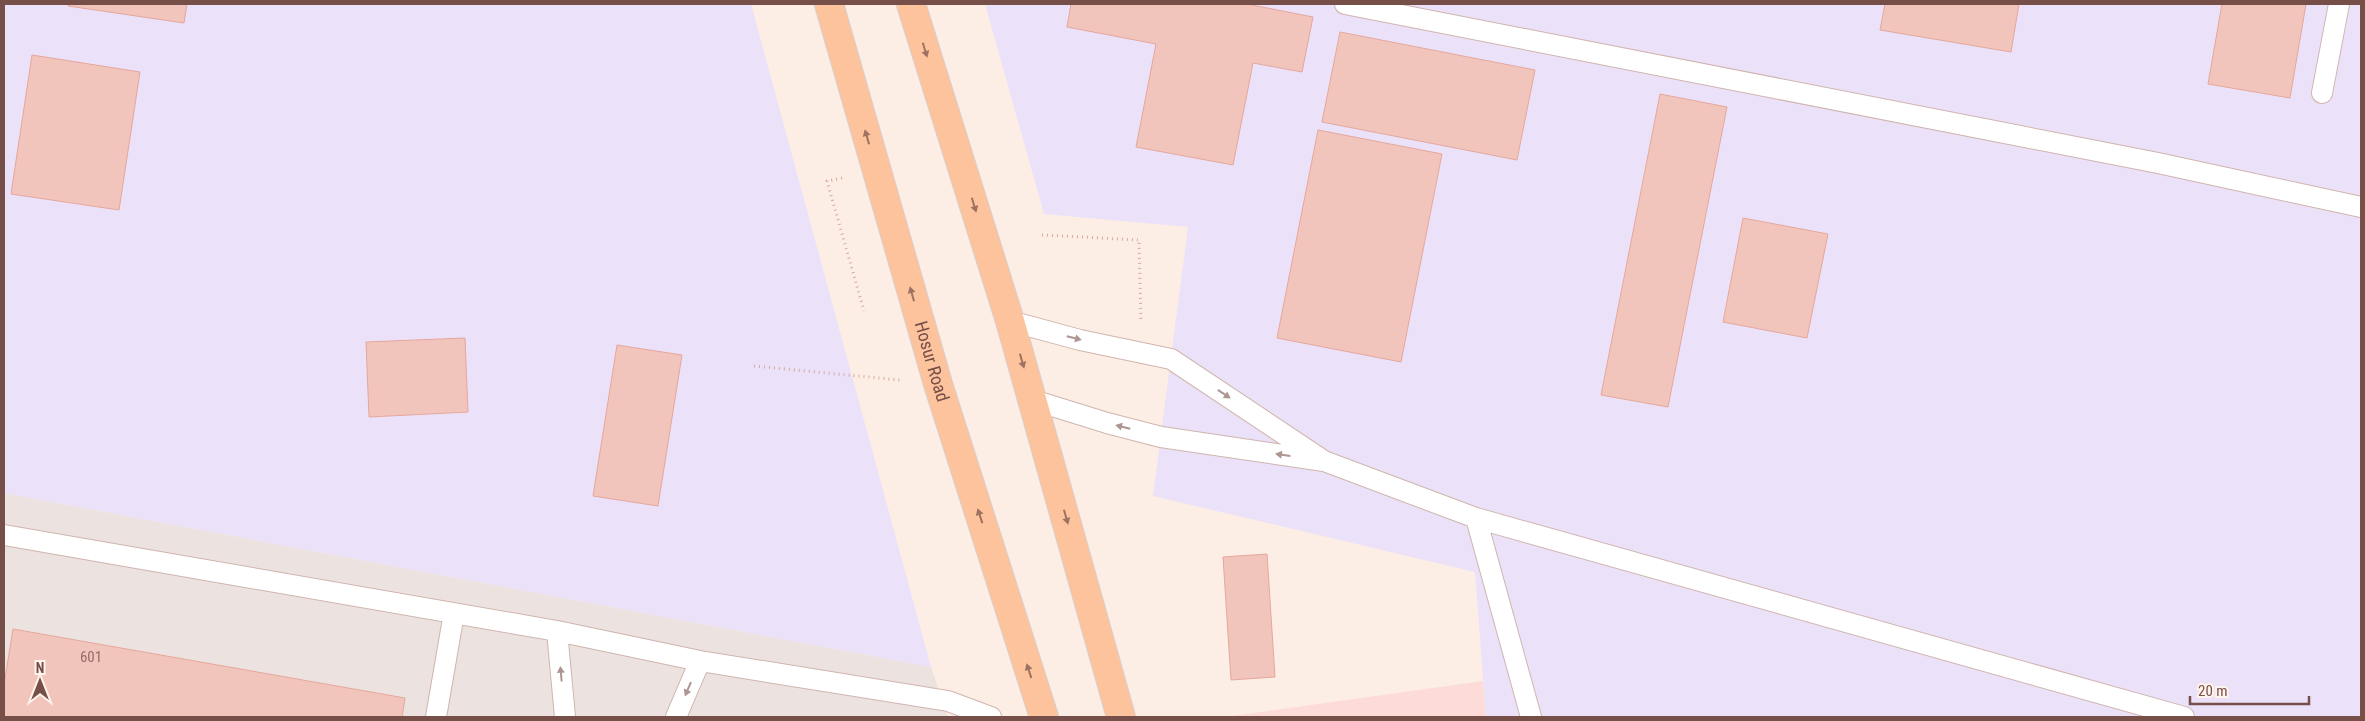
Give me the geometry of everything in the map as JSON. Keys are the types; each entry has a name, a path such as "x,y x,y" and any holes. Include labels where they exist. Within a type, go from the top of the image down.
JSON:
{"main road":[{"name":"Hosur Road","path":"829,4 938,384 1044,717"},
{"path":"911,4 1010,321 1121,717"}],"lane":[{"path":"1345,4 2158,163 2361,207"},
{"path":"2322,93 2339,4"},
{"path":"1010,321 1080,340 1171,359 1324,461"},
{"path":"1033,400 1106,423 1161,437 1324,461 1476,518 2184,717"},
{"path":"1476,518 1531,717"},
{"path":"4,535 557,631 700,661 948,701 990,717"},
{"path":"436,717 454,613"},
{"path":"557,631 564,717"},
{"path":"676,717 700,661"}],"path":[{"path":"827,181 864,311"},
{"path":"1042,235 1139,240 1141,326"},
{"path":"754,366 938,384"}],"shaded area":[{"path":"4,4 751,4 931,667 4,493"},
{"path":"985,4 2361,4 2361,717 1486,717 1475,572 1153,496 1188,227 1044,214"},
{"path":"4,493 931,667 948,717 4,717"},
{"path":"1483,681 1486,717 1225,717"}],"building":[{"path":"69,4 187,4 184,23 68,6"},
{"path":"1071,4 1247,4 1313,17 1302,72 1253,63 1233,165 1136,147 1156,44 1067,27"},
{"path":"1885,4 2019,4 2011,52 1880,30"},
{"path":"2222,4 2306,4 2290,98 2208,84"},
{"path":"1340,32 1535,70 1517,160 1322,122"},
{"path":"32,55 140,72 119,210 11,194"},
{"path":"1660,94 1727,107 1668,407 1601,395"},
{"path":"1318,130 1442,154 1401,362 1277,338"},
{"path":"1743,218 1828,234 1807,338 1723,322"},
{"path":"465,338 468,412 369,417 366,342"},
{"path":"617,345 682,355 658,506 593,496"},
{"path":"1267,554 1275,677 1231,680 1223,557"},
{"path":"13,629 405,698 402,717 4,717 4,685"}]}
